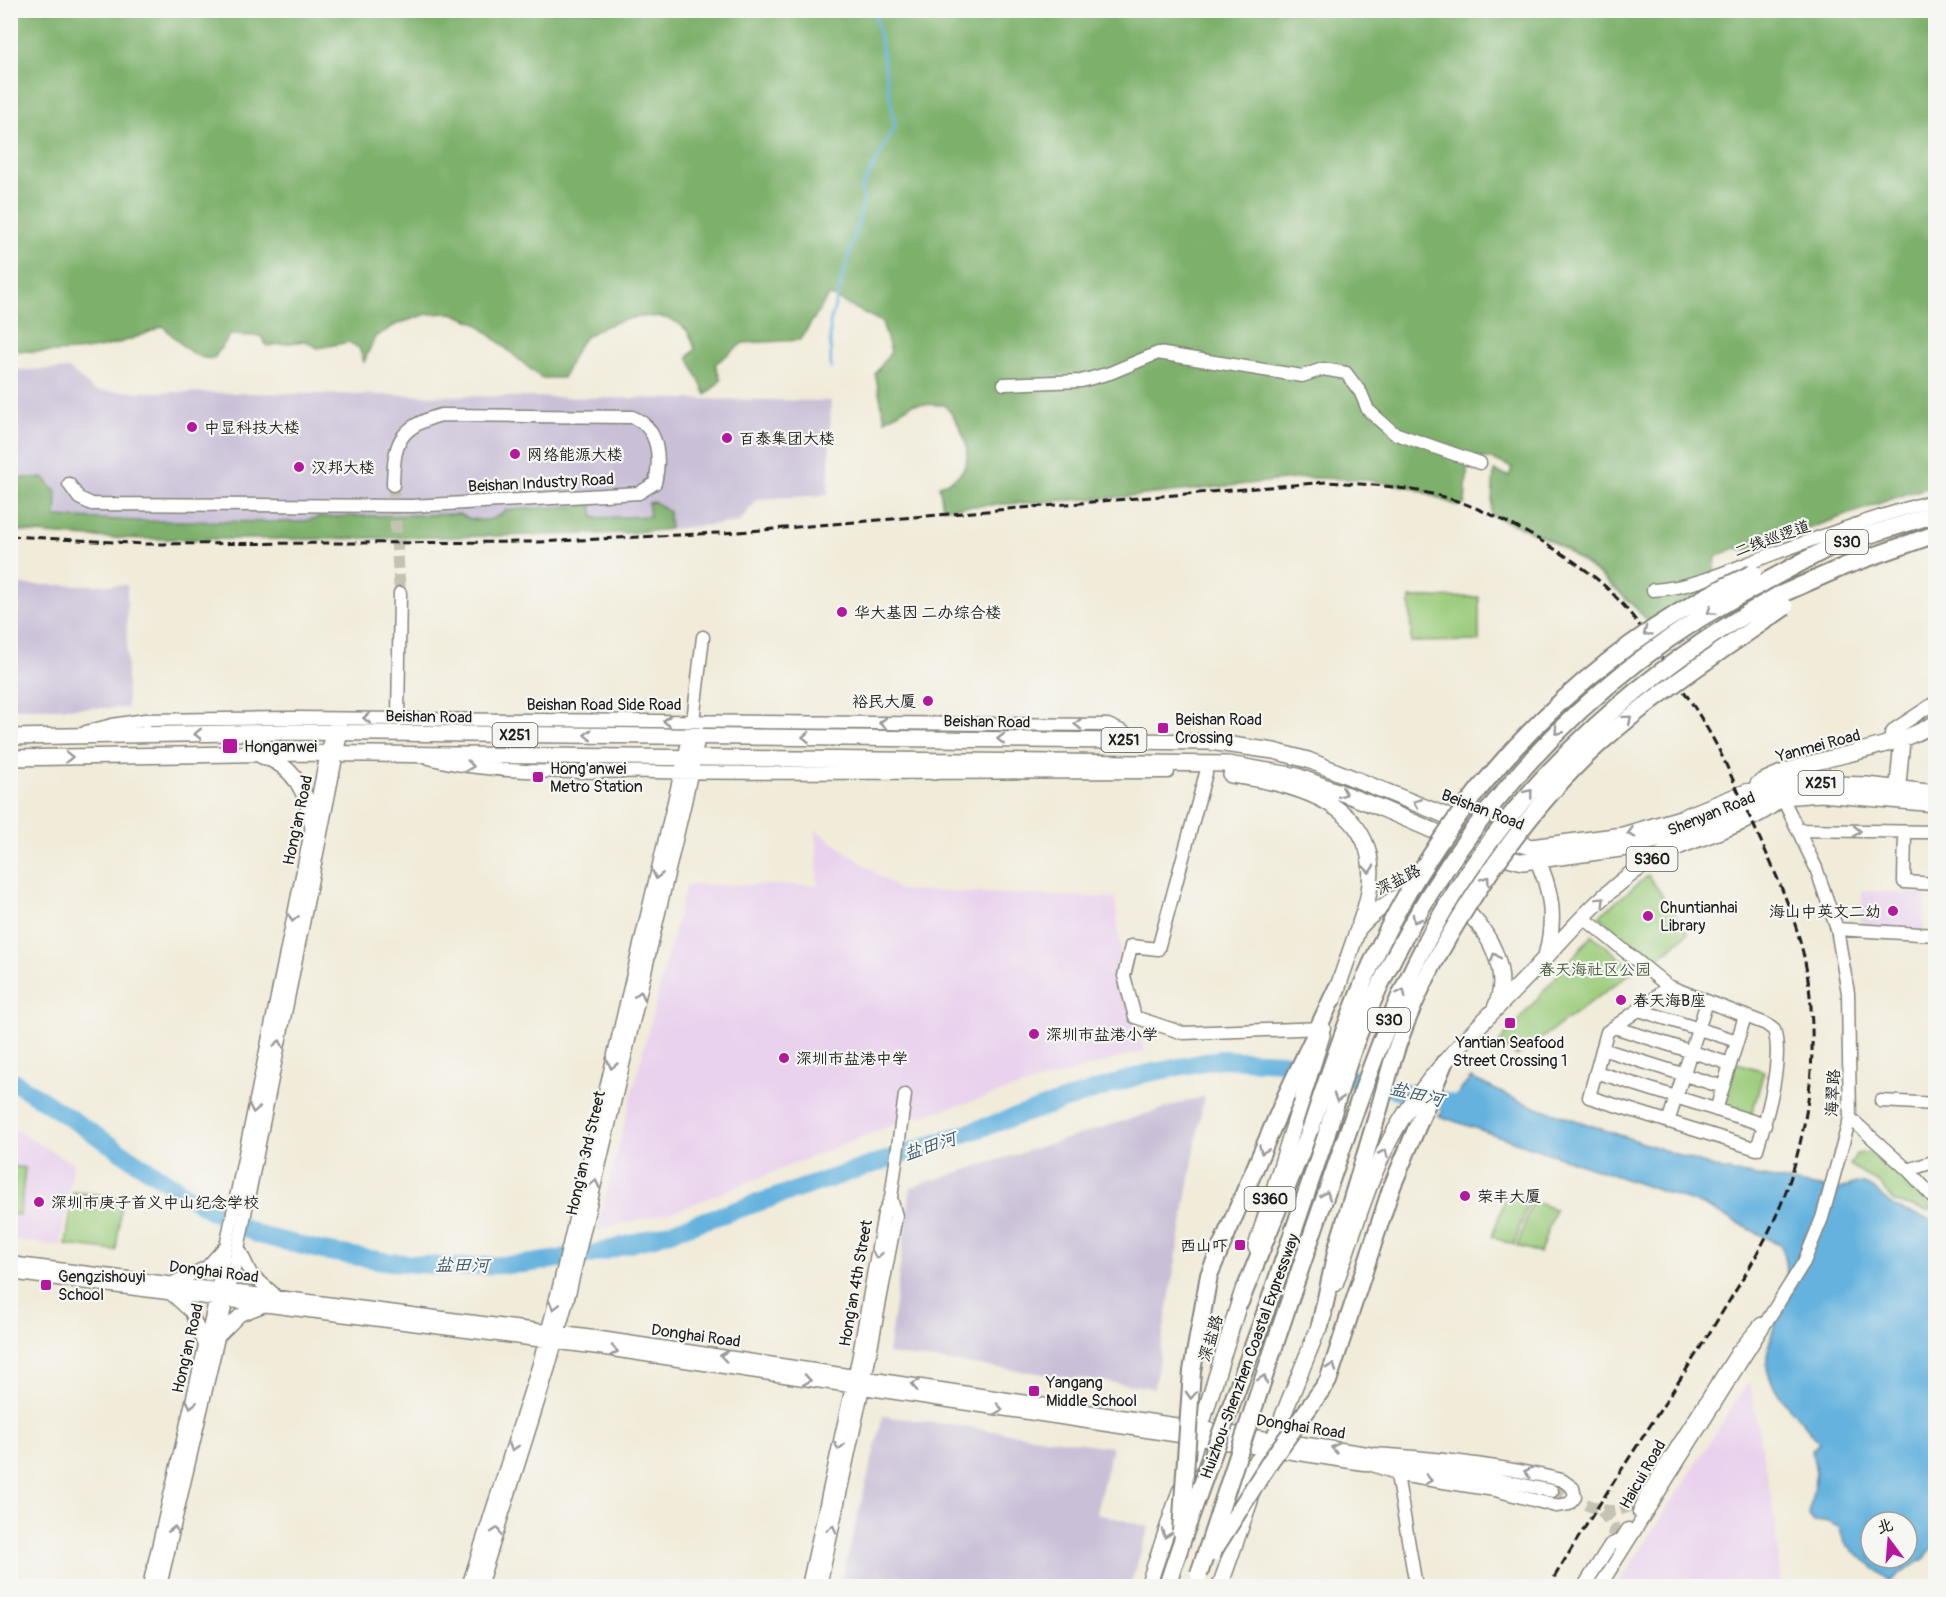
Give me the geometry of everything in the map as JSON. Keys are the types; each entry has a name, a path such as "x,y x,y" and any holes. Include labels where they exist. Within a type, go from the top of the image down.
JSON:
{"highway":[{"name":"S30","path":"1758,578 1830,548 1935,514"},
{"name":"S30","path":"1781,601 1891,550 1935,534"},
{"path":"1240,1302 1311,1128 1342,1034 1378,951 1416,877 1509,753 1554,708 1607,662 1648,632 1705,596 1758,578"},
{"name":"Huizhou-Shenzhen Coastal Expressway","path":"1167,1587 1265,1315 1357,1039 1393,959 1433,888 1483,816 1568,720 1668,640 1758,578"},
{"path":"1320,1326 1337,1248 1398,1044 1428,974 1468,906 1517,836 1596,746 1651,700 1781,601"},
{"name":"Huizhou-Shenzhen Coastal Expressway","path":"1197,1582 1290,1298 1378,1045 1452,897 1539,780 1584,735 1681,655 1721,627 1781,601"},
{"path":"1179,1553 1192,1371 1209,1275 1293,1092 1308,1050 1321,1029 1337,988"},
{"path":"1197,1582 1271,1460 1328,1381 1413,1114 1444,1064"}],"main road":[{"name":"Yanmei Road","path":"1746,792 1776,774 1896,742 1935,723"},
{"name":"Beishan Road","path":"10,737 337,728 693,731 1236,744 1292,755 1531,847 1623,835 1681,818 1746,792 1777,785 1816,783 1897,794 1935,804"},
{"path":"1896,742 1897,794"},
{"path":"253,753 280,763 290,772 306,796 312,824"},
{"name":"Beishan Road","path":"10,758 332,753 687,764 977,760 1205,763 1282,772 1376,806 1496,856 1523,862 1628,848 1765,800 1782,797 1935,793"},
{"path":"934,772 977,760"},
{"path":"1100,761 1168,772 1249,777 1292,786 1324,799 1346,815 1361,837 1371,873 1367,899 1358,928"},
{"name":"Shenyan Road","path":"1546,957 1620,882 1666,851 1760,813 1782,797"},
{"path":"1666,851 1706,822"},
{"path":"1531,847 1549,890 1553,921 1546,957"},
{"name":"深盐路","path":"1337,988 1358,928 1377,910 1413,890 1496,856 1531,847"},
{"path":"1413,890 1429,890 1448,898 1466,912 1486,936 1497,961 1500,981 1498,1002 1492,1013"},
{"name":"S360","path":"1444,1064 1546,957"},
{"name":"S360","path":"1293,1092 1321,1029"},
{"name":"深盐路","path":"1148,1587 1200,1433 1240,1302 1293,1092"},
{"path":"1220,1587 1271,1444 1320,1326 1385,1150 1413,1114"},
{"name":"S360","path":"1167,1587 1194,1501 1200,1460 1200,1433"},
{"path":"1197,1582 1235,1488 1246,1471 1271,1444"},
{"path":"1226,1587 1239,1531"}],"street":[{"path":"1004,384 1081,381 1110,373 1158,353 1302,376 1323,369 1346,373 1361,393 1368,410 1394,433 1480,463"},
{"name":"Beishan Industry Road","path":"69,484 79,498 92,504 412,506 639,493 655,483 657,475 656,442 652,430 644,422 632,417 441,415 424,420 409,429 398,441 394,454 393,484"},
{"name":"二线巡逻道","path":"1653,590 1679,588 1700,582 1781,551 1935,500"},
{"path":"398,719 400,593"},
{"name":"Hong'an 3rd Street","path":"480,1587 566,1282 687,764 693,731 703,637"},
{"path":"1896,742 1890,734 1935,702"},
{"name":"Beishan Road Side Road","path":"337,728 398,719 693,731"},
{"name":"Hong'an Road","path":"241,1202 337,728"},
{"name":"Hong'an Road","path":"149,1587 204,1347 222,1294 312,824 332,753"},
{"path":"10,766 27,757"},
{"path":"687,764 934,772 1168,772"},
{"path":"1206,773 1158,949 1131,946 1124,976 1135,1017 1183,1033 1321,1029"},
{"name":"海翠路","path":"1729,1374 1773,1315 1804,1262 1822,1218 1850,1118 1848,993 1837,929 1816,868 1782,797"},
{"path":"1798,830 1935,832"},
{"path":"1905,832 1904,882 1935,884"},
{"path":"1584,918 1668,986 1766,1024 1774,1030 1776,1036 1775,1068 1765,1125 1756,1149 1589,1097 1607,1032 1668,986"},
{"path":"1837,929 1935,935"},
{"path":"1668,1122 1707,1002"},
{"path":"1639,1010 1737,1041"},
{"path":"1716,1110 1745,1016"},
{"path":"1614,1027 1730,1064"},
{"path":"1602,1049 1723,1087"},
{"path":"1596,1072 1765,1125"},
{"name":"Hong'an 4th Street","path":"808,1587 859,1382 896,1216 891,1198 905,1095"},
{"path":"1881,1101 1935,1104"},
{"path":"1850,1118 1908,1170 1935,1200"},
{"path":"1908,1170 1935,1161"},
{"path":"204,1347 202,1332 194,1317 171,1287 207,1267 234,1239 251,1274 275,1300 243,1313 218,1337"},
{"name":"Donghai Road","path":"10,1263 222,1294 552,1337 859,1382 1373,1459 1552,1491"},
{"name":"Donghai Road","path":"10,1273 171,1287"},
{"name":"Hong'an Road","path":"160,1587 218,1337 222,1294"},
{"name":"Hong'an 3rd Street","path":"468,1587 552,1337"},
{"name":"Haicui Road","path":"1584,1587 1610,1545 1621,1540 1647,1494 1729,1374"},
{"name":"Haicui Road","path":"1600,1587 1729,1374"},
{"name":"Hong'an 4th Street","path":"820,1587 859,1382"},
{"name":"Donghai Road","path":"1417,1455 1525,1472 1569,1484 1575,1497 1569,1504 1556,1506 1501,1491 1397,1474 1373,1459 1417,1455"},
{"path":"1397,1474 1416,1587"}],"shaded area":[{"path":"69,369 95,391 831,401 828,495 758,499 739,522 670,529 669,512 650,516 593,518 592,505 471,521 459,514 321,517 300,522 140,521 56,517 57,494 44,478 11,478 11,370"},
{"path":"11,585 127,585 127,708 11,708"},
{"name":"深圳市盐港中学","path":"816,830 899,890 1115,898 1124,976 1144,1051 900,1122 675,1211 597,1230 686,885 818,885"},
{"name":"海山中英文二幼","path":"1862,891 1925,893 1923,931 1861,928"},
{"path":"1204,1096 1154,1388 888,1354 911,1187"},
{"name":"深圳市庚子首义中山纪念学校","path":"11,1127 73,1164 61,1246 11,1240"},
{"path":"1749,1381 1775,1519 1781,1586 1617,1586"},
{"path":"883,1416 1112,1447 1096,1513 1149,1527 1130,1586 840,1586"}],"green space":[{"path":"10,11 1935,11 1935,486 1906,494 1748,550 1735,548 1716,557 1713,585 1651,624 1604,579 1565,550 1551,541 1491,515 1494,471 1509,476 1512,468 1485,458 1468,463 1465,504 1458,506 1411,487 1360,479 1303,478 1135,496 943,508 939,485 953,479 962,471 966,461 965,439 960,427 945,405 913,404 885,420 875,374 891,352 882,322 829,295 800,340 743,343 715,364 721,380 706,395 688,357 695,349 688,332 678,323 666,318 652,317 622,320 595,331 581,342 563,378 541,378 476,323 452,313 428,314 397,324 375,337 364,362 359,348 349,342 318,348 305,341 267,346 261,336 230,335 214,358 199,357 163,326 143,335 88,350 52,352 11,350"},
{"path":"11,478 44,478 57,494 56,517 140,521 300,522 321,517 459,514 472,519 484,520 495,517 506,510 592,505 594,518 650,516 648,503 655,502 669,512 670,529 625,533 432,538 153,539 67,536 11,530"},
{"path":"1479,597 1479,641 1411,642 1410,598"},
{"path":"1648,875 1688,933 1650,965 1599,916"},
{"name":"春天海社区公园","path":"1592,935 1635,970 1517,1056 1498,1044"},
{"path":"1734,1062 1764,1071 1751,1117 1721,1108"},
{"path":"1869,1152 1903,1176 1933,1208 1929,1211 1894,1202 1880,1184 1850,1165 1856,1154"},
{"path":"11,1166 25,1168 20,1215 11,1214"},
{"path":"73,1192 122,1197 116,1251 66,1245"},
{"path":"1507,1193 1529,1200 1514,1245 1492,1237"},
{"path":"1532,1201 1555,1209 1540,1253 1517,1246"}],"water":[{"path":"1471,1078 1519,1101 1723,1170 1837,1190 1856,1183 1864,1184 1873,1188 1894,1207 1935,1221 1935,1546 1919,1562 1919,1510 1859,1510 1859,1556 1846,1545 1839,1527 1825,1521 1813,1522 1809,1515 1816,1473 1812,1450 1819,1443 1784,1401 1768,1372 1769,1344 1787,1276 1786,1260 1780,1245 1705,1206 1439,1116"},
{"path":"1877,1570 1907,1570 1890,1581"}],"waterway":[{"path":"831,368 830,323 864,201 861,189 895,127 875,10"},
{"name":"盐田河","path":"10,1079 210,1210 259,1235 323,1251 390,1262 457,1267 525,1264 593,1254 658,1236 1144,1074 1220,1059 1282,1062 1474,1109"}],"tunnel":[{"path":"393,485 400,593"},
{"path":"1552,1491 1610,1511 1633,1504 1647,1494"},
{"path":"1602,1511 1615,1529 1610,1545"}],"railway":[{"path":"10,536 146,544 539,542 738,532 1327,482 1398,488 1459,501 1523,530 1565,555 1598,580 1634,619 1686,695 1718,748 1777,878 1797,931 1810,992 1812,1044 1808,1097 1799,1148 1777,1215 1746,1274 1549,1586"}],"place":[{"name":"中显科技大楼","path":"192,427"},
{"name":"百泰集团大楼","path":"727,438"},
{"name":"网络能源大楼","path":"515,454"},
{"name":"汉邦大楼","path":"299,467"},
{"name":"华大基因 二办综合楼","path":"842,612"},
{"name":"裕民大厦","path":"928,701"},
{"name":"Beishan Road Crossing","path":"1163,728"},
{"name":"Honganwei","path":"230,746"},
{"name":"Hong'anwei Metro Station","path":"538,777"},
{"name":"海山中英文二幼","path":"1893,911"},
{"name":"Chuntianhai Library","path":"1648,916"},
{"name":"春天海B座","path":"1621,1000"},
{"name":"Yantian Seafood Street Crossing 1","path":"1510,1023"},
{"name":"深圳市盐港小学","path":"1034,1034"},
{"name":"深圳市盐港中学","path":"784,1058"},
{"name":"荣丰大厦","path":"1465,1196"},
{"name":"深圳市庚子首义中山纪念学校","path":"39,1202"},
{"name":"西山吓","path":"1240,1245"},
{"name":"Gengzishouyi School","path":"46,1285"},
{"name":"Yangang Middle School","path":"1034,1391"}]}
